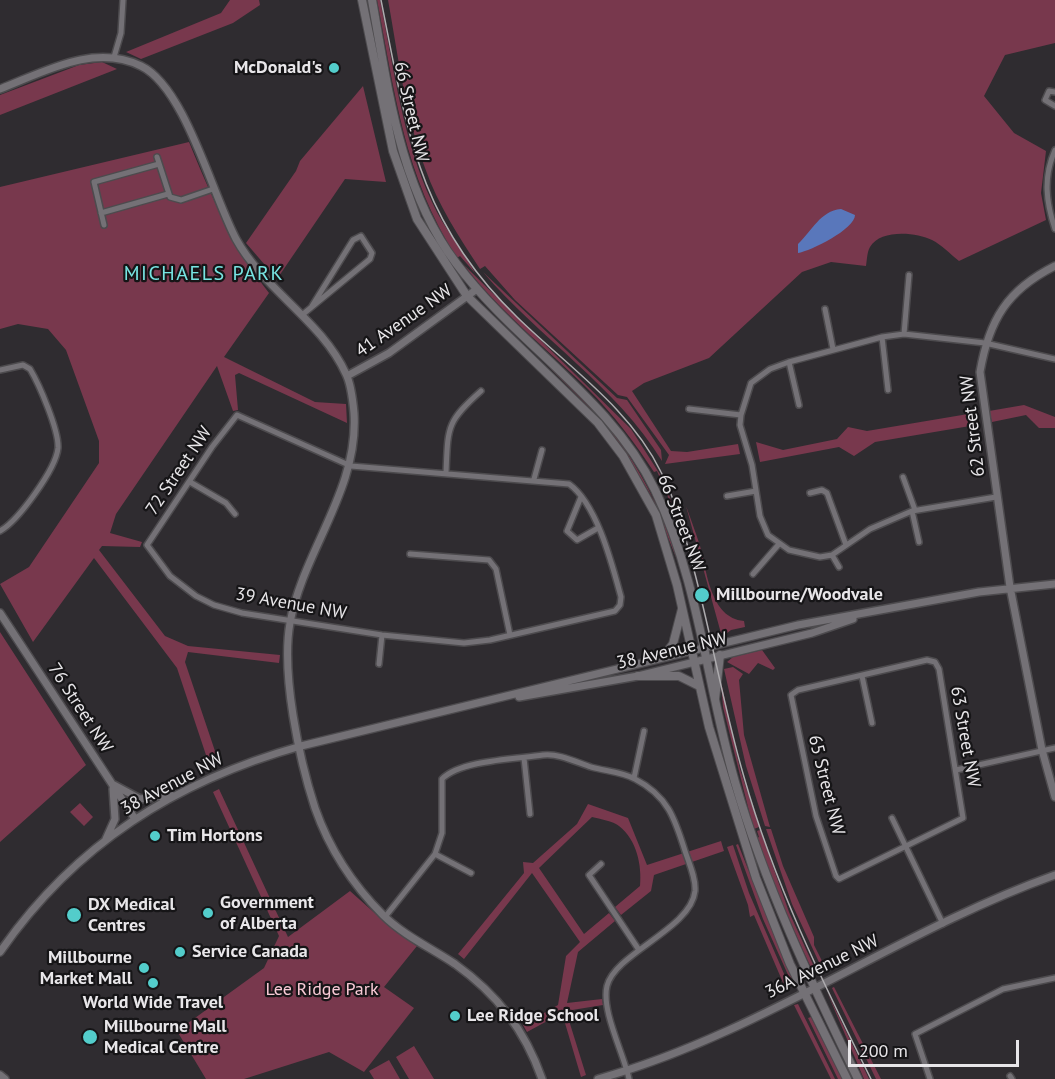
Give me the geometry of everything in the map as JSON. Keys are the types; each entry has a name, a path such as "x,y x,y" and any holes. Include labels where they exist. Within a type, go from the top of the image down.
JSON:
{"main road":[{"name":"66 Street NW","path":"362,0 393,150 406,193 425,233 467,296 598,423 623,456 660,525 723,775 756,878 805,993 847,1079"},
{"name":"66 Street NW","path":"372,0 401,141 413,181 440,239 477,288 608,418 644,469 680,553 735,782 759,857 785,925 858,1079"},
{"path":"664,656 673,644 682,608"},
{"path":"715,701 718,691 720,655"},
{"path":"638,676 680,676 699,686"}],"street":[{"path":"114,57 120,33 123,0"},
{"path":"0,89 75,60 114,57 144,67 170,90 182,112 238,243 302,315 348,375 354,413 351,466 305,577 290,621 286,660 314,804 333,849 357,884 385,917 455,965 488,991 509,1012 532,1050 542,1079"},
{"path":"1055,92 1049,91 1045,100 1055,106"},
{"path":"1055,150 1048,167 1046,198 1055,229"},
{"path":"157,157 168,194"},
{"path":"104,225 94,182 159,164"},
{"path":"1048,167 1055,166"},
{"path":"101,213 168,194 181,200 213,189"},
{"path":"302,315 370,259 372,253 364,238 361,236 353,240 312,306"},
{"name":"62 Street NW","path":"1055,266 1032,277 1005,303 985,343 980,372 1010,587 1042,750 1055,797"},
{"path":"904,334 909,275"},
{"name":"41 Avenue NW","path":"348,375 389,353 477,288"},
{"path":"825,309 833,349"},
{"path":"996,497 914,511 870,529 832,555 820,557 799,553 778,544 768,535 760,516 752,465 740,425 751,383 770,369 789,362 882,337 904,334 985,343 1055,359"},
{"path":"882,337 888,390"},
{"path":"789,362 798,405"},
{"path":"0,370 26,366 32,372 57,436 54,460 29,501 0,531"},
{"path":"446,473 449,426 456,413 481,391"},
{"path":"689,409 741,415"},
{"name":"72 Street NW","path":"147,545 212,447 237,415 351,466"},
{"path":"534,479 542,450"},
{"path":"351,466 565,483 576,490 581,497 598,528 577,540 567,531 581,497"},
{"path":"903,477 914,511 919,542"},
{"path":"189,482 226,504 235,514"},
{"path":"810,493 822,490 827,493 846,545"},
{"path":"727,496 756,491"},
{"name":"39 Avenue NW","path":"147,545 170,576 196,597 242,613 382,635 464,643 615,611 620,605 621,597 611,560 598,528"},
{"path":"753,574 778,544"},
{"path":"410,554 489,560 496,568 510,635"},
{"path":"832,555 839,567"},
{"name":"38 Avenue NW","path":"0,952 44,898 105,841 176,794 220,772 301,746 798,625 1010,587 1055,585"},
{"name":"38 Avenue NW","path":"476,705 638,676 812,633 872,612"},
{"name":"76 Street NW","path":"0,613 135,819"},
{"path":"379,664 382,635"},
{"name":"63 Street NW","path":"862,676 927,660 935,662 939,669 963,818 906,846"},
{"path":"862,676 872,723"},
{"name":"65 Street NW","path":"862,676 798,690 791,695 816,816 839,879 906,846"},
{"path":"634,778 644,731"},
{"path":"551,754 555,746"},
{"path":"956,770 1055,748"},
{"path":"385,917 435,854 442,833 442,779 446,776 457,770 551,754 634,778 672,811 694,878 695,892 680,919 639,950 612,975 607,986 610,1014 628,1075"},
{"path":"525,758 530,814"},
{"path":"112,784 140,799 176,794"},
{"path":"105,841 115,819 112,784"},
{"path":"892,818 943,924"},
{"path":"435,854 471,873"},
{"path":"601,864 588,875 639,950"},
{"name":"36A Avenue NW","path":"598,1079 628,1075 679,1054 997,897 1055,875"},
{"path":"930,1079 915,1034 1002,989 1055,978"},
{"path":"0,1076 5,1079"}],"green space":[{"path":"230,0 259,0 260,5 233,23 141,59 126,52 221,13"},
{"path":"377,0 380,0 413,153 436,211 475,273 460,256 457,258 439,227 413,165 396,101"},
{"path":"388,0 1055,0 1055,43 1005,55 984,96 1014,133 1046,151 1041,193 1046,220 959,261 932,240 917,235 899,234 882,237 875,241 869,249 866,266 831,262 802,272 709,358 644,383 632,391 671,451 687,452 738,444 740,454 665,464 669,455 627,397 618,395 515,300 485,266 480,269 457,233 436,195 418,148 403,84"},
{"path":"102,62 117,69 0,115 0,95 79,65"},
{"path":"363,86 386,182 345,179 277,279 246,243 296,171 300,161"},
{"name":"MICHAELS PARK","path":"189,142 224,220 244,257 269,293 224,357 315,402 346,404 347,423 239,373 235,375 238,410 233,411 217,366 116,514 110,533 142,542 140,547 102,546 99,550 165,636 188,646 280,655 279,663 188,652 185,662 217,757 208,761 177,668 94,558 33,642 0,584 29,567 99,463 99,441 66,350 48,329 18,324 0,329 0,187"},
{"path":"464,265 631,429 663,479 682,530 657,471 654,472 615,419 588,389 507,313"},
{"path":"483,272 617,398 627,400 661,450 662,461 622,409 528,319"},
{"path":"540,358 586,401 624,448 655,502 677,560 652,497 621,445 596,414"},
{"path":"1024,405 1055,417 1055,428 1039,428 1026,415 992,422 989,411"},
{"path":"974,413 976,425 875,442 854,456 839,447 760,462 756,442 783,450 837,439 848,427 867,431"},
{"path":"686,506 717,603 733,618 744,621 745,627 731,630 722,637"},
{"path":"0,632 86,765 0,842"},
{"path":"762,650 775,668 773,670 758,663 749,674 727,662 733,657"},
{"path":"733,667 743,674 739,680 744,735 770,827 765,826 746,766 724,669"},
{"path":"721,682 740,769 759,827 754,829 755,835 723,707"},
{"name":"Lee Ridge Park","path":"219,789 288,937 350,891 387,924 417,946 384,987 414,1008 364,1072 329,1052 244,1079 206,1079 177,1031 264,968 279,936 213,792"},
{"path":"80,803 93,817 84,826 70,812"},
{"path":"588,804 628,818 647,865 721,841 724,851 654,875 651,891 621,915 615,907 640,886 640,870 637,854 630,838 616,824 592,817 539,868 584,934 609,913 615,921 578,952 567,1003 602,999 603,1005 566,1011 586,1075 581,1077 562,1013 527,1032 523,1025 558,1005 566,956 580,942 532,873 464,959 458,954 524,873 523,862 533,863 577,824"},
{"path":"766,829 771,829 783,866 814,937 814,945 826,969 823,971 792,904"},
{"path":"760,830 789,912 816,971 813,972 770,873 757,838 759,837 757,831"},
{"path":"738,844 793,986 763,919 736,845"},
{"path":"733,845 749,893 788,983 784,985 754,915 750,917 748,905 727,847"},
{"path":"834,987 881,1079 876,1079 832,988"},
{"path":"827,992 869,1079 864,1079"},
{"path":"798,1004 835,1079 831,1079 794,1005"},
{"path":"811,1017 842,1079 838,1079 808,1018"},
{"path":"414,1046 434,1079 409,1079 396,1057"},
{"path":"389,1060 400,1079 374,1079 369,1071"}],"water":[{"path":"841,209 855,215 848,227 822,244 798,253 798,244 817,222 827,213"}],"tram line":[{"path":"381,0 399,90 421,170 437,208 457,245 484,281 517,317 615,408 648,449 667,484 687,545 730,726 756,816 800,931 871,1079"}],"place":[{"name":"McDonald's","path":"334,68"},
{"name":"Millbourne/Woodvale","path":"702,595"},
{"name":"Tim Hortons","path":"155,836"},
{"name":"Government of Alberta","path":"208,913"},
{"name":"DX Medical Centres","path":"74,915"},
{"name":"Service Canada","path":"180,952"},
{"name":"Millbourne Market Mall","path":"144,968"},
{"name":"World Wide Travel","path":"153,983"},
{"name":"Lee Ridge School","path":"455,1016"},
{"name":"Millbourne Mall Medical Centre","path":"90,1037"}],"district":[{"name":"MICHAELS PARK","path":"204,274"}]}
